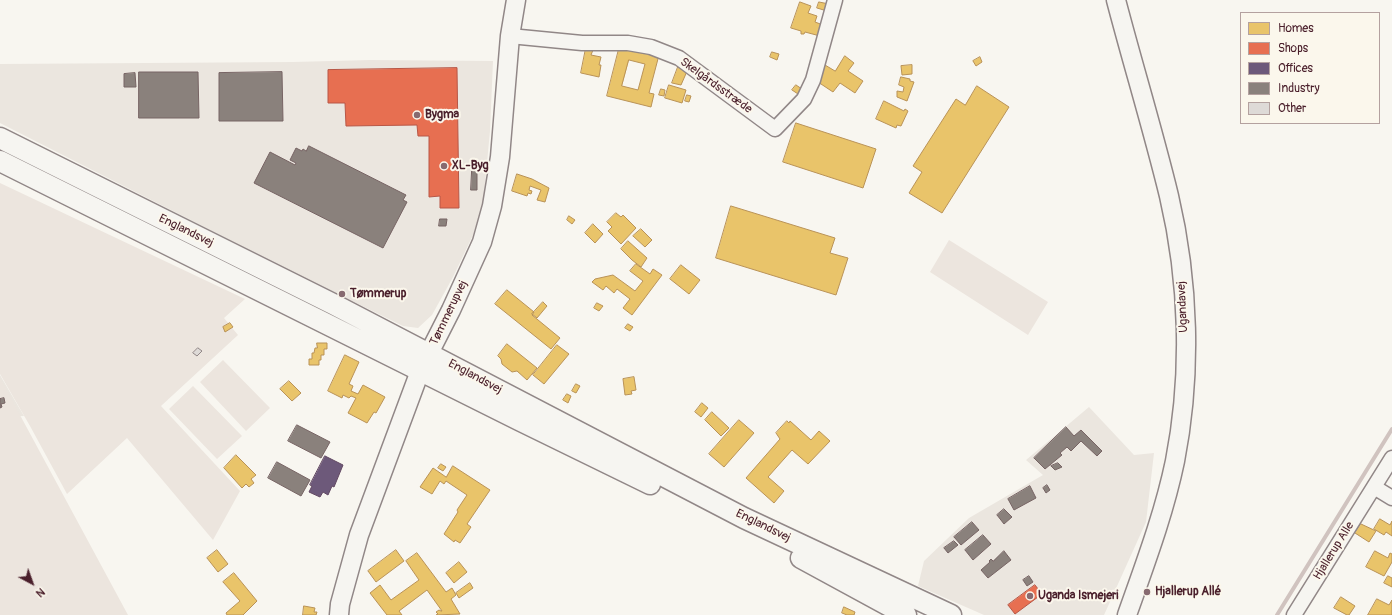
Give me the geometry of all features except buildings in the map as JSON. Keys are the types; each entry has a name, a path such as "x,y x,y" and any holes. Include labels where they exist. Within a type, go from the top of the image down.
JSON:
{"main road":[{"name":"Englandsvej","path":"0,138 333,304 526,424 767,540 906,615"},
{"name":"Englandsvej","path":"0,161 425,362 744,518 950,615"}],"street":[{"name":"Tømmerupvej","path":"339,615 340,604 359,535 425,362 482,242 492,206 500,157 510,36 516,0"},
{"name":"Skelgårdsstræde","path":"510,36 582,43 628,43 651,47 679,58 775,129 804,99 813,80 835,0"},
{"name":"Ugandavej","path":"1116,0 1169,197 1179,252 1185,326 1182,410 1175,460 1164,511 1127,615"},
{"name":"Hjallerup Alle","path":"1294,615 1392,458"},
{"path":"1374,487 1392,498"}],"shaded area":[{"path":"370,60 493,61 490,131 483,205 473,235 453,277 432,315 418,328 403,326 277,264 0,123 0,64"},
{"path":"0,183 245,299 224,318 238,335 161,406 240,491 213,540 127,438 67,494 0,374"},
{"path":"949,240 1048,302 1028,335 930,272"},
{"path":"223,360 270,408 246,431 200,382"},
{"path":"0,375 24,416 0,417"},
{"path":"0,378 128,615 0,615"},
{"path":"193,386 242,436 217,459 169,409"},
{"path":"1089,407 1134,455 1154,453 1146,522 1104,615 984,615 918,586 924,561 969,518 1043,475 1026,460"}],"waterway":[{"path":"1277,615 1392,429"}],"place":[{"name":"Bygma","path":"417,115"},
{"name":"XL-Byg","path":"444,166"},
{"name":"Tømmerup","path":"342,294"},
{"name":"Hjallerup Allé","path":"1147,592"},
{"name":"Uganda Ismejeri","path":"1030,596"}]}
